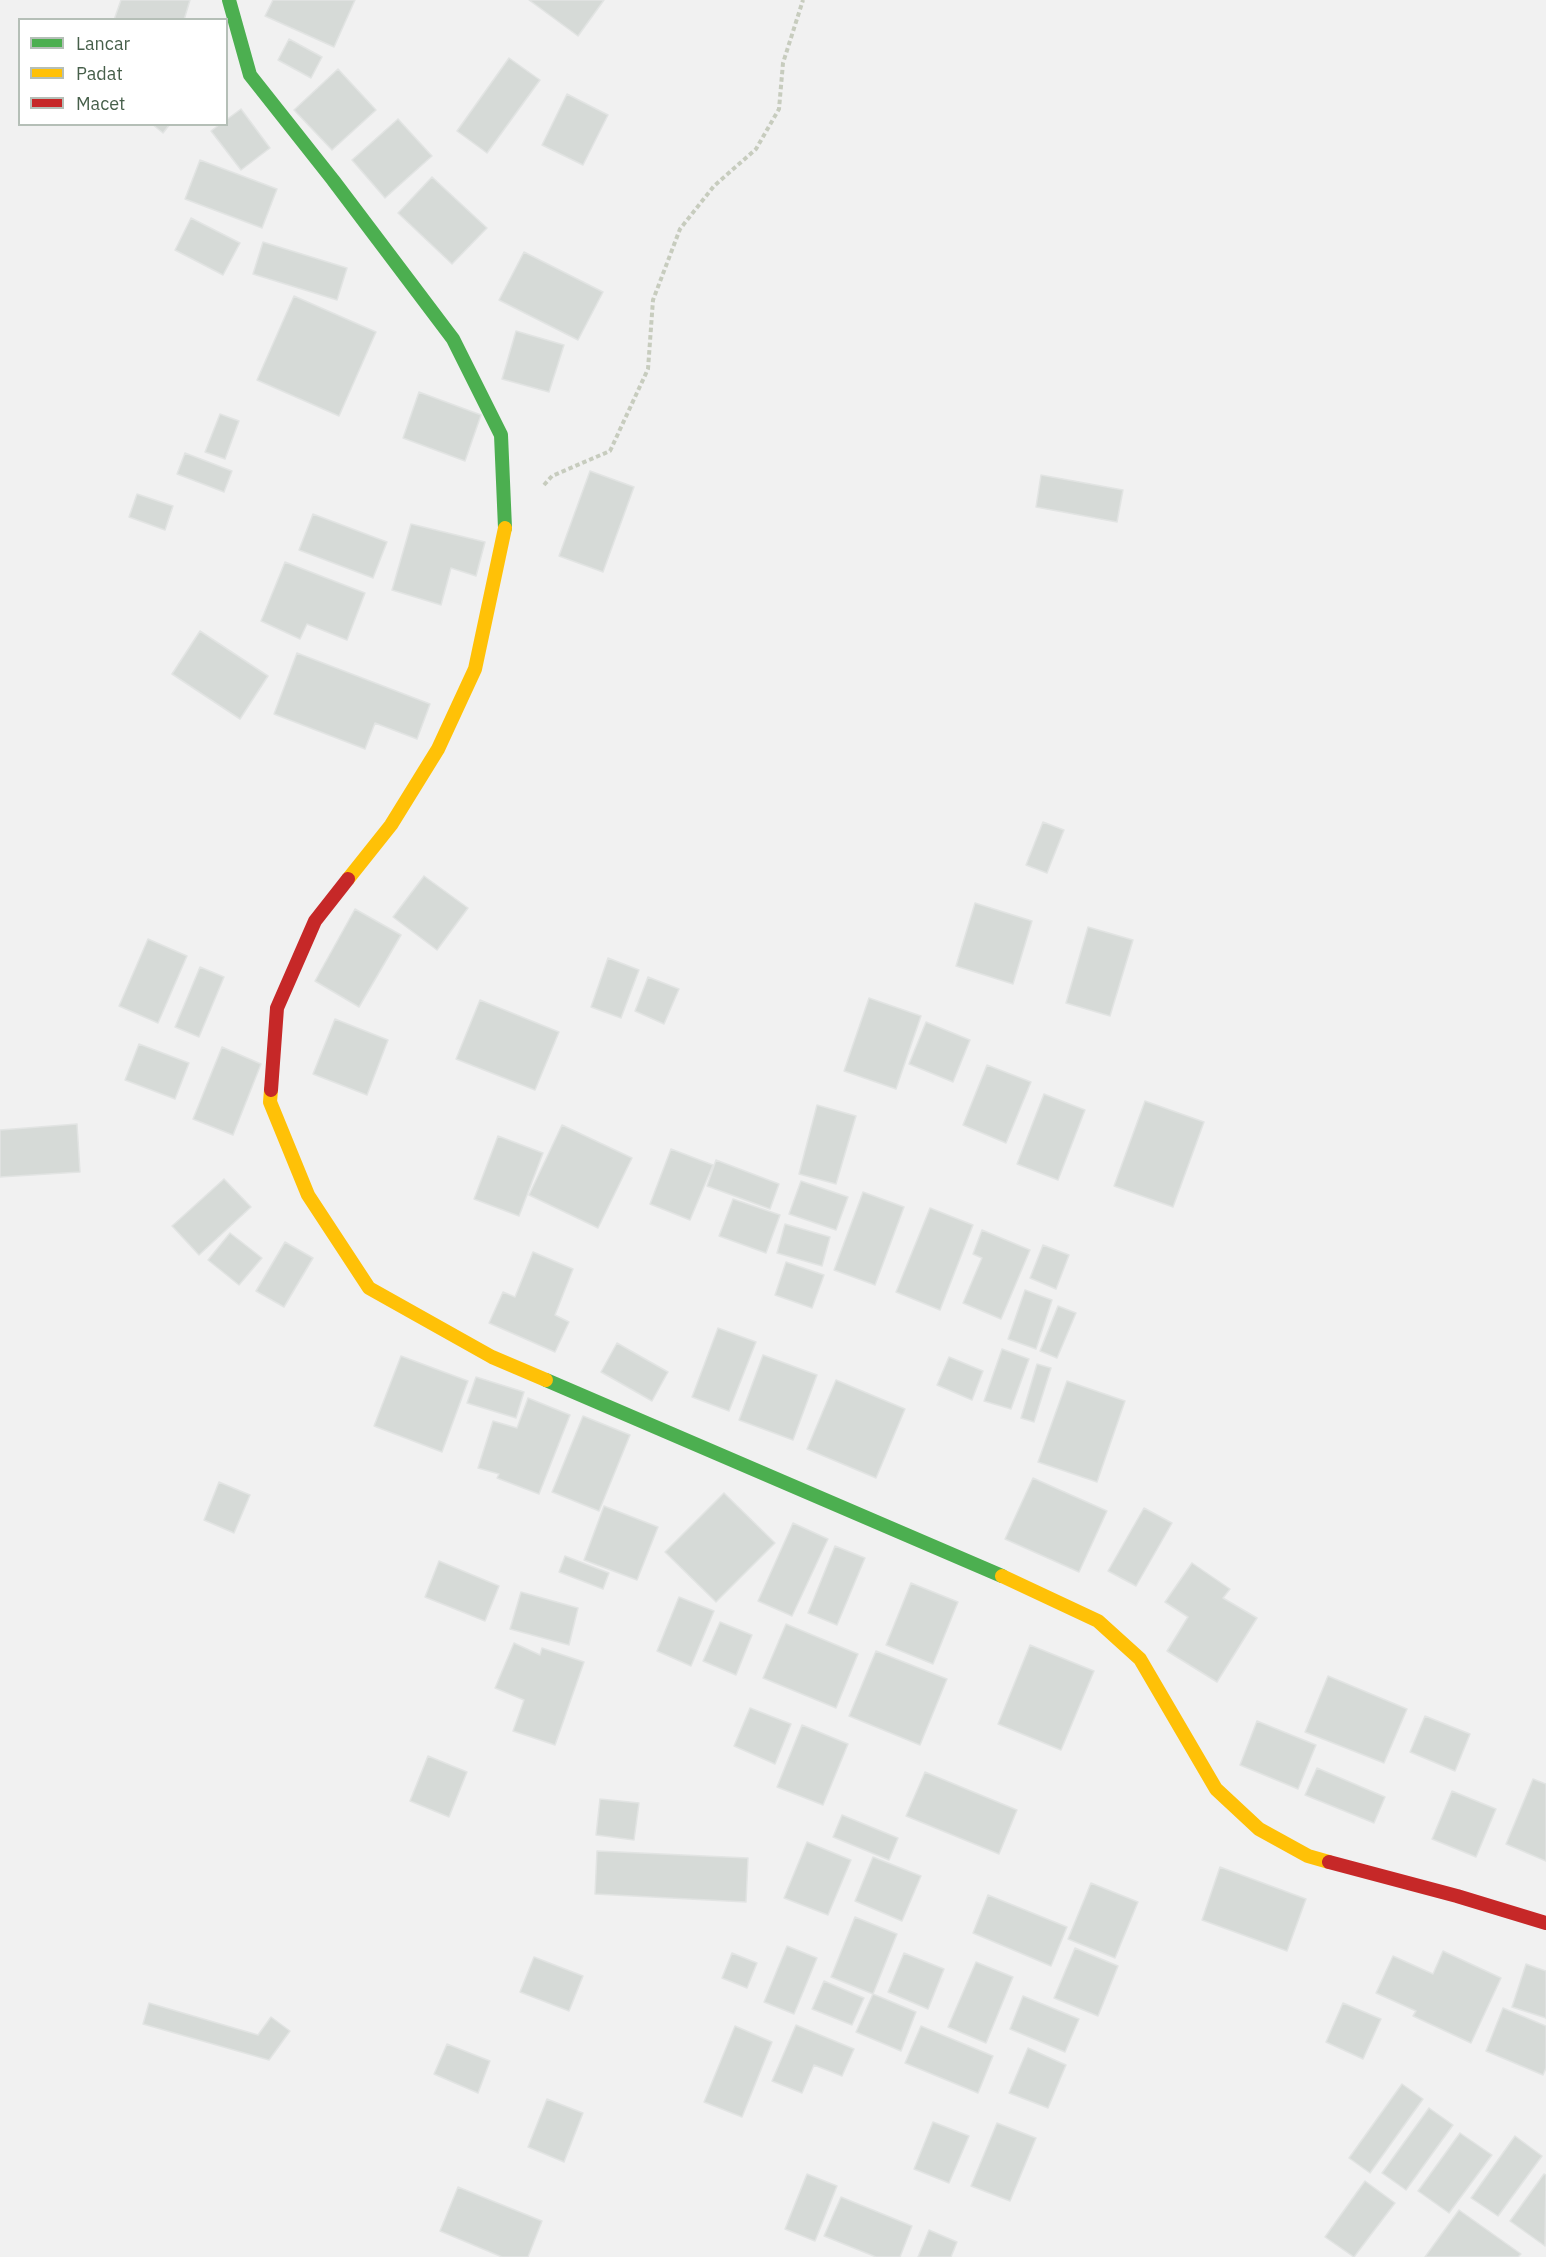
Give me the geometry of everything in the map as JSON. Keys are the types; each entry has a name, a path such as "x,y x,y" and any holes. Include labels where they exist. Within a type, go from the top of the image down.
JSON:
{"street":[{"path":"229,0 250,75 453,339 501,435 505,528 475,669 438,749 391,825 315,921 277,1008 270,1102 308,1195 369,1288 492,1357 995,1573 1098,1621 1140,1659 1216,1789 1259,1829 1308,1857 1457,1896 1546,1923"}],"path":[{"path":"505,528 552,476 610,451 648,369 653,300 680,229 714,186 756,149 779,109 783,63 803,0"}],"building":[{"path":"121,0 190,0 185,18 115,18"},
{"path":"273,0 355,0 334,47 265,16"},
{"path":"529,0 604,0 578,36"},
{"path":"289,39 322,57 311,78 278,60"},
{"path":"509,58 540,80 487,153 457,131"},
{"path":"338,69 376,110 332,150 294,110"},
{"path":"567,94 608,115 583,165 542,145"},
{"path":"241,109 270,148 241,170 211,131 217,126 228,126 228,119"},
{"path":"398,119 432,156 385,198 352,160"},
{"path":"154,126 168,126 163,133"},
{"path":"200,160 277,189 262,228 185,199"},
{"path":"432,177 487,228 452,264 398,213"},
{"path":"191,218 240,243 223,275 175,250"},
{"path":"263,242 347,268 337,300 253,274"},
{"path":"524,252 603,292 578,340 499,300"},
{"path":"294,296 376,332 339,416 257,380"},
{"path":"516,331 564,345 549,392 502,379"},
{"path":"419,392 481,415 465,461 403,438"},
{"path":"220,414 239,421 225,459 205,452"},
{"path":"185,453 232,471 224,492 177,474"},
{"path":"590,471 634,487 603,572 559,556"},
{"path":"1041,475 1123,490 1117,522 1036,507"},
{"path":"137,494 173,506 165,530 129,517"},
{"path":"313,514 387,542 373,578 299,550"},
{"path":"411,524 485,542 476,576 451,568 441,605 392,590"},
{"path":"285,562 365,593 347,640 307,624 300,639 261,621"},
{"path":"200,631 268,676 240,719 172,674"},
{"path":"297,653 430,704 417,739 375,723 365,749 274,714"},
{"path":"1043,822 1064,830 1047,873 1026,865"},
{"path":"424,876 468,908 437,950 393,917"},
{"path":"975,903 1032,921 1013,984 956,966"},
{"path":"355,909 401,935 359,1007 315,981"},
{"path":"1088,927 1133,940 1110,1016 1066,1003"},
{"path":"148,939 187,956 158,1023 119,1006"},
{"path":"608,958 639,970 621,1018 591,1007"},
{"path":"200,967 224,977 199,1037 175,1027"},
{"path":"648,977 679,989 664,1024 635,1011"},
{"path":"869,998 921,1016 896,1089 844,1071"},
{"path":"480,1000 559,1032 535,1090 456,1059"},
{"path":"335,1019 388,1040 367,1095 313,1074"},
{"path":"926,1022 970,1040 953,1082 909,1064"},
{"path":"139,1044 189,1063 175,1099 125,1080"},
{"path":"222,1047 261,1064 233,1135 193,1119"},
{"path":"987,1065 1031,1082 1006,1143 963,1125"},
{"path":"1044,1094 1085,1110 1058,1180 1017,1164"},
{"path":"1145,1101 1204,1122 1173,1207 1114,1186"},
{"path":"817,1105 856,1116 836,1184 799,1174"},
{"path":"77,1124 80,1172 0,1177 0,1130"},
{"path":"562,1125 632,1158 598,1228 529,1195"},
{"path":"498,1136 543,1153 519,1216 474,1199"},
{"path":"671,1149 713,1165 690,1220 650,1204"},
{"path":"716,1160 779,1184 770,1209 707,1186"},
{"path":"224,1179 251,1207 199,1255 172,1226"},
{"path":"801,1181 848,1197 836,1230 789,1214"},
{"path":"863,1192 904,1207 875,1285 834,1270"},
{"path":"733,1199 780,1215 766,1253 719,1236"},
{"path":"930,1208 973,1225 940,1310 896,1292"},
{"path":"785,1224 830,1237 822,1266 777,1253"},
{"path":"982,1230 1030,1250 1001,1319 963,1303 982,1258 973,1254"},
{"path":"230,1233 262,1258 239,1285 208,1260"},
{"path":"285,1242 313,1258 284,1307 256,1291"},
{"path":"1043,1245 1069,1255 1056,1289 1030,1278"},
{"path":"533,1252 573,1269 555,1315 569,1322 555,1352 489,1323 503,1292 515,1297"},
{"path":"786,1262 824,1275 812,1308 775,1295"},
{"path":"1025,1290 1052,1300 1036,1349 1008,1339"},
{"path":"1058,1306 1076,1313 1057,1358 1040,1351"},
{"path":"718,1328 756,1342 729,1411 692,1397"},
{"path":"617,1343 668,1372 652,1401 601,1372"},
{"path":"1002,1349 1029,1359 1011,1409 984,1401"},
{"path":"763,1355 817,1375 793,1440 739,1420"},
{"path":"401,1356 468,1381 442,1452 374,1426"},
{"path":"949,1357 983,1371 972,1400 937,1385"},
{"path":"1037,1364 1051,1368 1034,1422 1021,1418"},
{"path":"476,1377 524,1392 516,1418 467,1403"},
{"path":"836,1380 905,1409 876,1478 807,1449"},
{"path":"1067,1381 1125,1401 1097,1482 1038,1462"},
{"path":"528,1398 570,1415 539,1494 497,1478 499,1474 478,1468 493,1421 517,1428"},
{"path":"583,1416 630,1435 599,1511 552,1492"},
{"path":"1033,1478 1107,1511 1079,1572 1005,1539"},
{"path":"219,1482 250,1495 234,1533 204,1520"},
{"path":"724,1493 775,1543 716,1602 665,1552"},
{"path":"604,1506 658,1527 637,1580 584,1560"},
{"path":"1144,1508 1172,1523 1136,1586 1108,1571"},
{"path":"793,1523 828,1539 792,1616 758,1601"},
{"path":"835,1546 865,1558 837,1625 808,1613"},
{"path":"565,1556 609,1573 603,1589 559,1572"},
{"path":"439,1561 499,1586 485,1621 425,1597"},
{"path":"1192,1563 1230,1589 1223,1598 1257,1618 1217,1682 1167,1651 1188,1617 1165,1602"},
{"path":"911,1583 958,1602 933,1664 886,1645"},
{"path":"521,1592 578,1608 569,1645 510,1629"},
{"path":"679,1597 714,1611 691,1666 657,1651"},
{"path":"720,1622 752,1635 736,1675 703,1661"},
{"path":"786,1624 858,1654 836,1708 763,1678"},
{"path":"514,1643 540,1655 542,1648 584,1662 555,1745 513,1731 524,1700 495,1688"},
{"path":"1030,1645 1094,1671 1061,1750 998,1724"},
{"path":"876,1651 947,1679 920,1745 849,1716"},
{"path":"1328,1676 1407,1709 1384,1763 1305,1732"},
{"path":"750,1708 791,1724 775,1764 734,1746"},
{"path":"1425,1716 1470,1734 1455,1771 1410,1752"},
{"path":"1257,1721 1316,1745 1298,1789 1240,1765"},
{"path":"802,1725 848,1744 823,1805 777,1787"},
{"path":"428,1756 467,1772 449,1817 410,1801"},
{"path":"1317,1768 1385,1797 1374,1823 1305,1795"},
{"path":"925,1772 1017,1810 999,1854 906,1816"},
{"path":"1533,1779 1546,1784 1546,1861 1506,1844"},
{"path":"1452,1791 1496,1809 1476,1857 1432,1839"},
{"path":"600,1799 639,1803 634,1840 596,1835"},
{"path":"842,1815 898,1838 889,1860 833,1837"},
{"path":"807,1842 851,1860 828,1915 784,1898"},
{"path":"597,1851 748,1858 746,1902 595,1894"},
{"path":"873,1857 921,1876 902,1921 855,1901"},
{"path":"1220,1867 1306,1899 1287,1951 1202,1920"},
{"path":"1091,1883 1138,1902 1115,1958 1068,1939"},
{"path":"988,1895 1067,1927 1051,1966 973,1933"},
{"path":"855,1917 897,1934 873,1994 831,1977"},
{"path":"787,1946 817,1958 794,2014 764,2002"},
{"path":"1075,1948 1118,1966 1098,2016 1054,1998"},
{"path":"1443,1951 1501,1978 1471,2043 1413,2016 1416,2011 1376,1993 1393,1956 1433,1974"},
{"path":"732,1953 757,1963 747,1988 722,1978"},
{"path":"904,1953 944,1969 928,2009 888,1992"},
{"path":"534,1957 583,1976 569,2011 520,1992"},
{"path":"976,1962 1013,1977 986,2043 948,2027"},
{"path":"1526,1964 1546,1971 1546,2018 1512,2007"},
{"path":"824,1981 864,1998 852,2025 812,2009"},
{"path":"873,1994 916,2012 901,2051 856,2032"},
{"path":"1023,1996 1079,2019 1065,2052 1010,2029"},
{"path":"149,2003 258,2035 271,2017 290,2031 269,2060 143,2024"},
{"path":"1343,2003 1381,2019 1363,2059 1326,2042"},
{"path":"1503,2008 1546,2026 1546,2068 1543,2075 1486,2051"},
{"path":"796,2025 854,2049 842,2076 814,2065 802,2093 772,2081"},
{"path":"735,2026 772,2042 742,2117 704,2102"},
{"path":"921,2026 993,2056 978,2093 905,2063"},
{"path":"447,2044 490,2061 478,2093 434,2074"},
{"path":"1028,2048 1066,2065 1048,2108 1009,2093"},
{"path":"1402,2084 1423,2099 1370,2173 1349,2158"},
{"path":"547,2099 583,2113 564,2162 528,2147"},
{"path":"1429,2108 1453,2125 1406,2190 1382,2173"},
{"path":"933,2122 969,2136 949,2183 914,2169"},
{"path":"997,2123 1036,2138 1010,2201 971,2186"},
{"path":"1460,2133 1492,2155 1449,2213 1418,2191"},
{"path":"1515,2136 1542,2156 1498,2216 1471,2198"},
{"path":"807,2174 837,2186 815,2241 785,2229"},
{"path":"1544,2174 1546,2175 1545,2246 1510,2221"},
{"path":"1365,2181 1395,2203 1354,2257 1325,2237"},
{"path":"458,2187 542,2221 528,2257 502,2257 440,2231"},
{"path":"841,2197 912,2226 900,2257 876,2257 824,2236"},
{"path":"1459,2210 1521,2254 1518,2257 1425,2257"},
{"path":"929,2230 957,2242 951,2257 918,2257"}],"traffic: fast":[{"path":"229,0 250,75 453,339 501,435 505,528"},
{"path":"546,1380 1002,1576"}],"traffic: slow":[{"path":"348,879 391,825 438,749 475,669 505,528"},
{"path":"271,1090 270,1102 308,1195 369,1288 492,1357 546,1380"},
{"path":"1002,1576 1098,1621 1140,1659 1216,1789 1259,1829 1308,1856 1329,1862"}],"traffic: jam":[{"path":"271,1090 277,1008 315,921 348,879"},
{"path":"1329,1862 1457,1896 1546,1923"}]}
